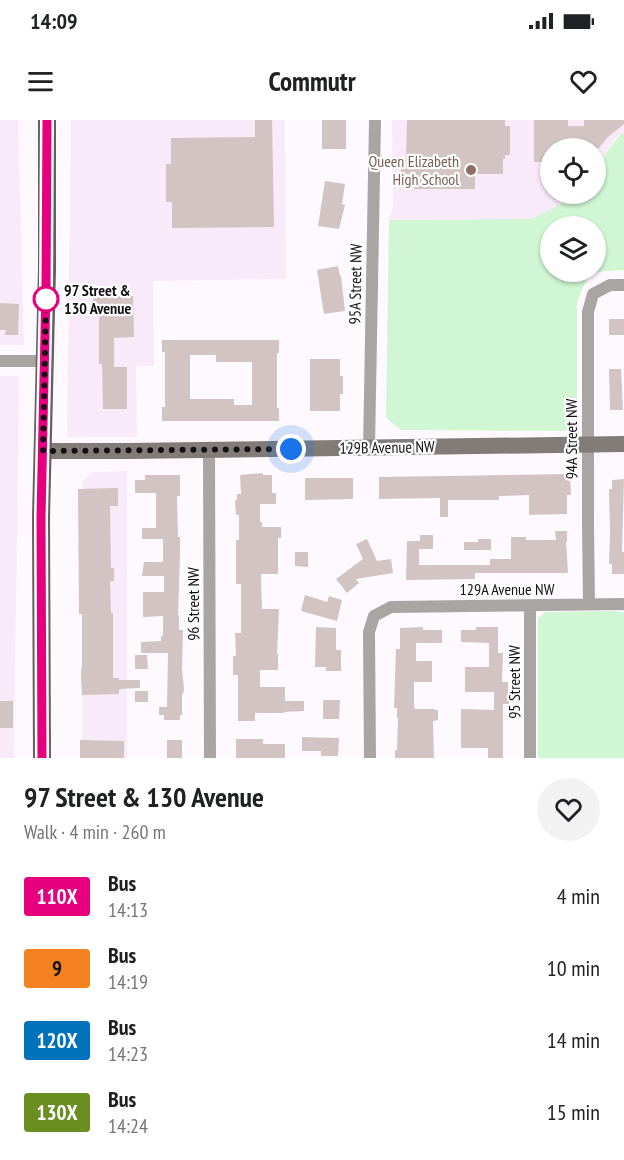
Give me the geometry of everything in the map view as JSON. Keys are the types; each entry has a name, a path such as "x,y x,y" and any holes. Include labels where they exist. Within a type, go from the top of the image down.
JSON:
{"main road":[{"path":"42,758 42,493 47,120"}],"street":[{"name":"95A Street NW","path":"369,448 375,120"},
{"name":"94A Street NW","path":"589,604 588,312 593,294 610,285 624,285"},
{"path":"0,361 45,361"},
{"name":"129B Avenue NW","path":"43,451 624,444"},
{"name":"96 Street NW","path":"209,450 210,758"},
{"name":"129A Avenue NW","path":"370,758 369,632 374,616 391,607 624,604"},
{"name":"95 Street NW","path":"530,605 530,758"}],"shaded area":[{"path":"0,120 18,120 24,345 0,345"},
{"path":"71,120 285,120 286,279 153,281 154,366 136,366 137,437 67,437"},
{"name":"Queen Elizabeth High School","path":"392,120 624,120 624,132 613,141 606,153 606,138 540,138 540,204 561,204 531,219 389,220 393,205"},
{"path":"0,376 19,376 14,758 0,758"},
{"path":"127,471 127,758 82,758 82,481 92,472"}],"green space":[{"path":"624,132 624,270 606,271 606,216 540,216 540,282 586,282 577,303 577,424 572,431 401,430 386,418 389,220 531,219 561,204 606,204 607,152"},
{"path":"618,611 624,613 624,758 538,758 538,618 545,612"}],"building":[{"path":"255,120 272,120 274,227 172,228 172,202 166,202 166,164 171,164 171,138 255,137"},
{"path":"322,120 346,120 346,149 322,149"},
{"path":"407,120 505,120 505,126 510,126 510,155 505,155 503,159 503,174 475,174 475,189 414,189 414,174 401,174 401,159 406,159"},
{"path":"534,120 568,120 568,126 584,126 584,120 624,120 624,124 606,139 540,138 540,162 534,162"},
{"path":"325,181 345,184 342,204 345,205 339,229 318,226"},
{"path":"338,266 345,311 324,314 317,270"},
{"path":"93,296 133,296 134,337 114,338 114,367 127,367 127,409 103,409 102,364 99,364 99,315 93,315"},
{"path":"0,303 19,304 18,335 5,335 6,330 0,330"},
{"path":"609,319 624,319 624,335 609,335"},
{"path":"162,340 279,340 277,408 279,408 279,421 162,421 162,407 165,407 165,352 162,352","holes":["190,355 216,355 216,362 252,362 252,405 234,405 234,399 190,399"]},
{"path":"310,359 340,359 343,394 340,394 340,411 310,411"},
{"path":"609,369 621,369 623,410 610,410"},
{"path":"263,473 263,475 272,475 272,493 276,493 276,504 260,504 260,522 262,522 262,527 281,527 281,538 278,538 278,574 261,574 262,609 279,609 278,670 260,670 260,687 285,687 285,701 304,701 304,711 255,713 255,721 238,721 238,675 233,675 233,656 236,656 235,633 241,633 241,584 236,584 236,540 239,540 239,515 236,515 235,500 237,500 237,494 241,494 240,475"},
{"path":"570,474 571,495 567,495 567,514 529,515 529,495 499,496 499,500 448,500 448,517 440,517 440,498 379,499 379,477"},
{"path":"145,475 180,475 180,496 177,496 178,537 180,537 178,615 179,630 183,630 184,689 180,720 164,720 164,715 159,715 159,707 167,707 168,653 141,653 141,642 161,641 161,636 163,636 163,616 143,617 143,592 164,592 164,576 142,576 144,562 163,562 163,539 142,539 142,528 156,528 156,493 135,493 135,480 145,480"},
{"path":"305,478 353,478 353,499 305,500"},
{"path":"624,479 622,552 624,552 624,574 612,574 612,564 609,564 609,489 612,489 612,480"},
{"path":"118,488 118,506 110,506 111,568 114,568 114,581 110,581 111,613 113,613 113,678 140,680 140,688 119,689 119,694 82,695 78,489"},
{"path":"555,531 567,531 568,573 475,573 475,579 406,580 407,541 420,541 420,535 433,535 433,549 419,549 419,565 490,565 490,559 511,559 511,537 526,537 526,540 556,540"},
{"path":"367,539 377,561 391,559 393,573 356,579 359,583 347,593 336,579 363,559 356,544"},
{"path":"478,539 491,539 491,550 464,550 464,542 478,542"},
{"path":"295,552 308,552 308,567 295,566"},
{"path":"305,595 327,602 329,596 342,600 337,621 301,611"},
{"path":"316,627 336,628 336,650 341,650 341,671 326,671 326,667 315,667"},
{"path":"423,627 423,630 442,630 442,643 416,643 416,661 432,661 432,682 414,682 414,707 415,709 438,710 438,720 433,721 434,758 395,758 398,718 397,708 394,708 396,649 400,649 400,628"},
{"path":"476,627 498,627 498,653 503,653 502,682 508,682 509,692 509,704 503,704 503,758 488,758 488,748 461,748 461,709 494,710 494,692 465,692 465,667 489,667 489,643 461,642 461,630 476,630"},
{"path":"135,655 147,655 148,669 135,669"},
{"path":"135,691 148,691 148,702 135,702"},
{"path":"323,700 340,700 339,719 323,719"},
{"path":"0,701 13,701 13,728 0,728"},
{"path":"302,737 339,738 338,756 321,756 321,751 302,751"},
{"path":"236,739 263,739 263,744 285,744 285,758 236,758"},
{"path":"80,740 124,741 124,758 80,758"},
{"path":"167,740 182,740 182,758 167,758"}],"bus line":[{"name":"110X","path":"42,758 41,517 47,120"}],"place":[{"name":"Queen Elizabeth High School","path":"471,170"},
{"name":"97 Street & 130 Avenue","path":"46,299"}],"route":[{"path":"46,299 43,451 291,449"}]}
